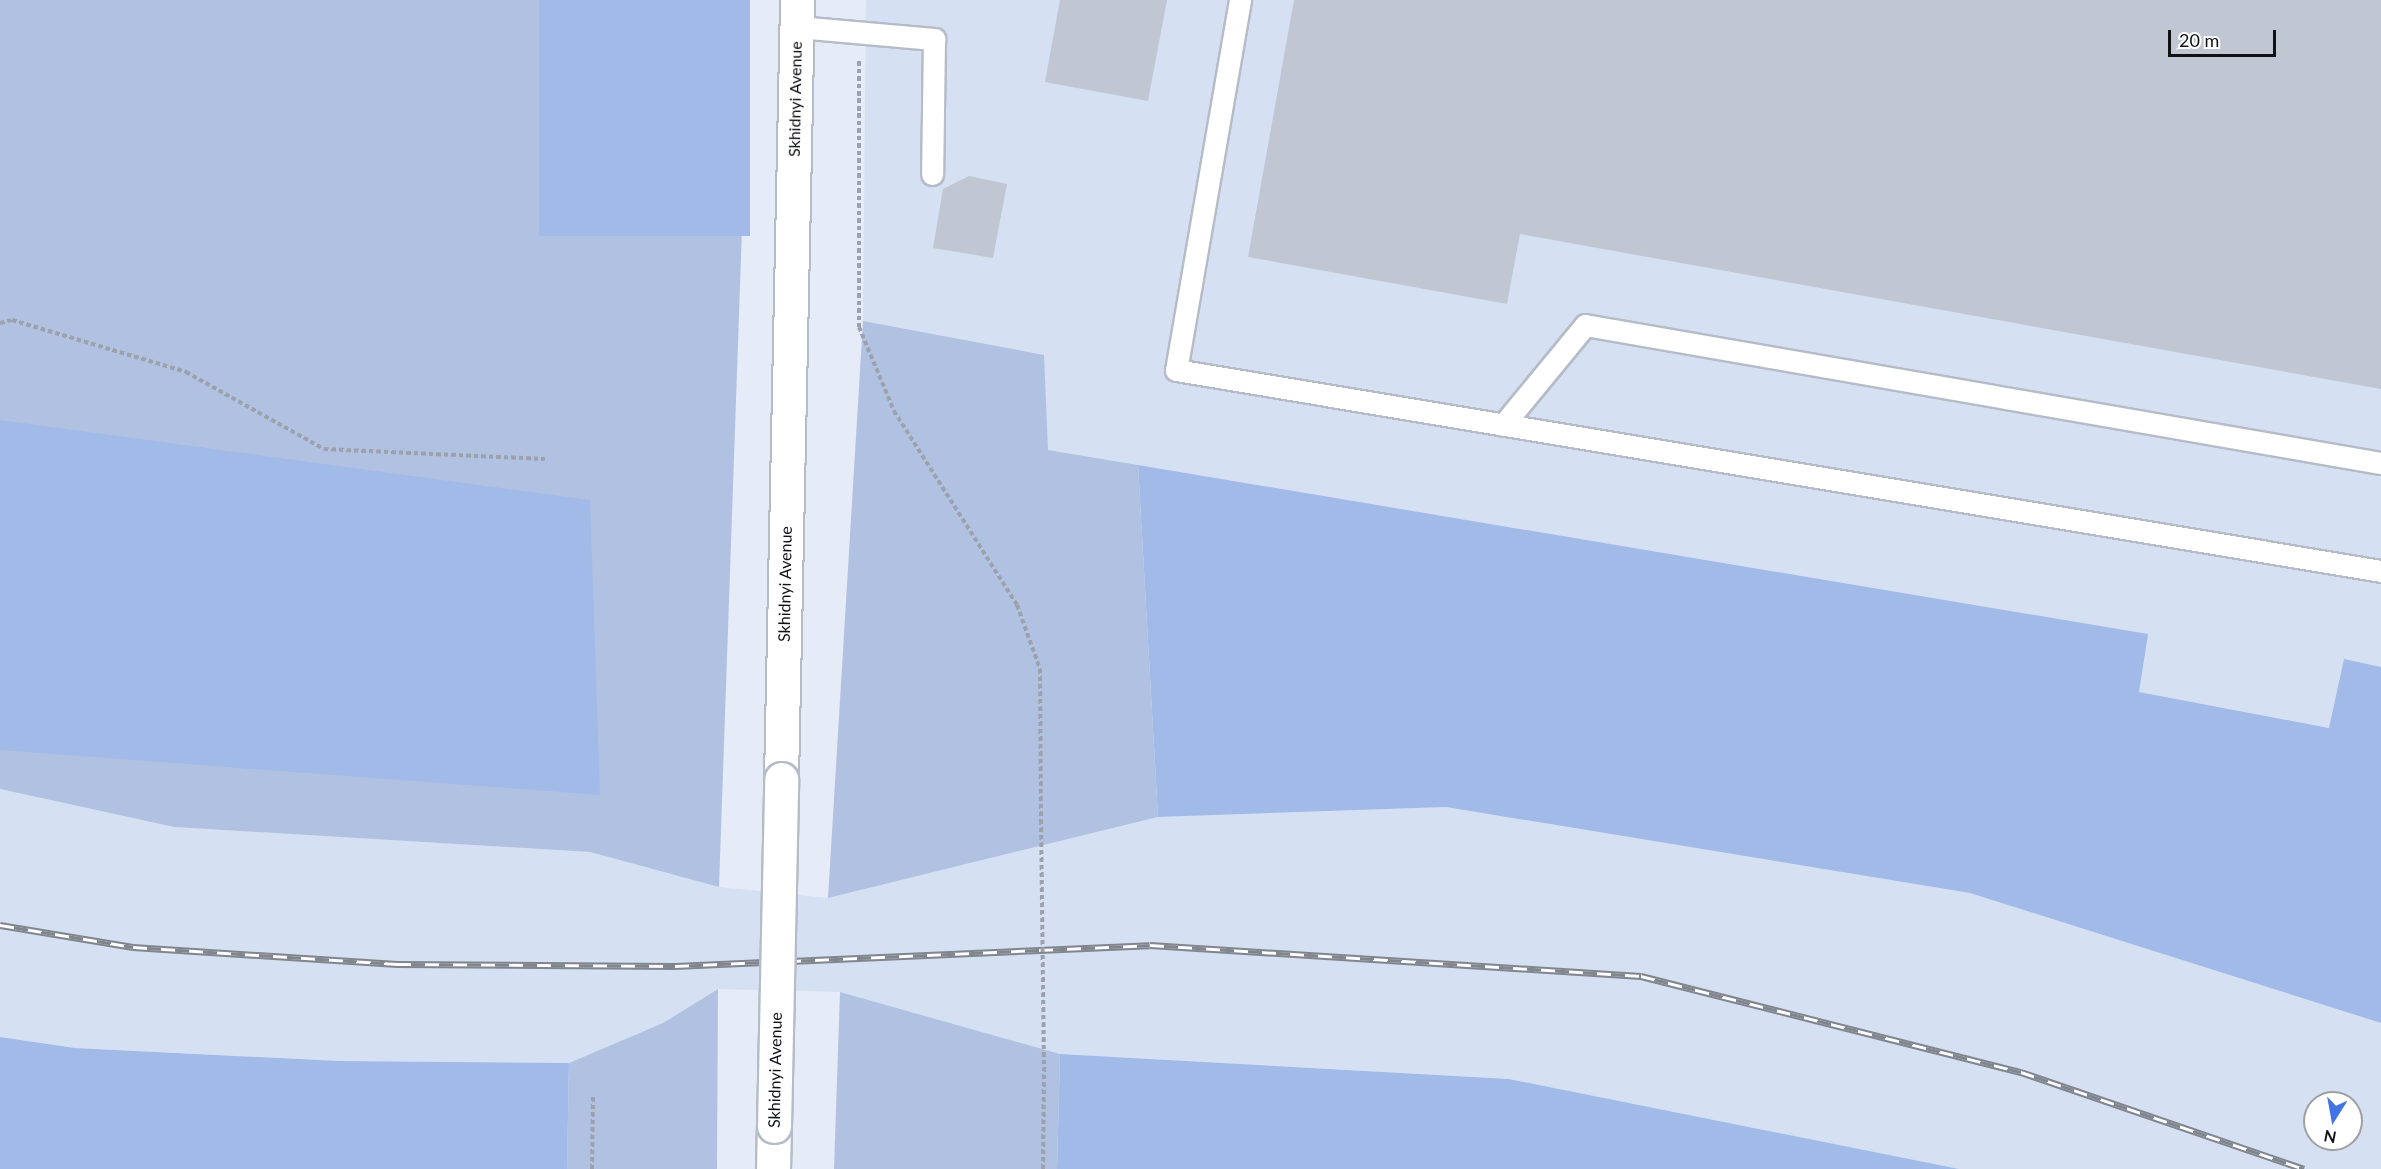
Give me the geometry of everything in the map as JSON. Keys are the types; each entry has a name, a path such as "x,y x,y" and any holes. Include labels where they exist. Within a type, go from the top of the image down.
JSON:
{"main road":[{"name":"Skhidnyi Avenue","path":"773,1169 797,13"}],"lane":[{"path":"1240,0 1176,370 2381,571"},
{"path":"797,13 859,32 934,39 932,174"},
{"path":"1503,425 1585,325 2381,463"}],"path":[{"path":"859,32 859,327 894,411 1017,606 1040,669 1043,1169"},
{"path":"0,323 12,320 186,372 324,449 545,459"},
{"path":"592,1169 594,1095"}],"shaded area":[{"path":"0,0 750,0 719,887 590,852 174,827 0,789"},
{"path":"539,0 750,0 750,236 539,236"},
{"path":"866,0 2381,0 2381,667 2344,660 2330,728 2139,692 2147,634 1048,450 863,321"},
{"path":"863,321 1044,355 1048,450 1138,465 1158,817 828,898"},
{"path":"0,420 590,500 600,795 0,750"},
{"path":"1138,465 2148,634 2139,692 2329,728 2344,659 2381,667 2381,1023 1970,893 1446,807 1158,817"},
{"path":"0,789 174,827 590,852 719,887 828,898 1158,817 1446,807 1971,893 2381,1023 2381,1169 1959,1169 1509,1079 1060,1054 840,992 718,989 663,1023 569,1063 339,1061 75,1048 0,1037"},
{"path":"718,989 717,1169 567,1169 569,1063 663,1023"},
{"path":"840,992 1060,1054 1057,1169 834,1169"},
{"path":"0,1037 75,1048 339,1061 569,1063 567,1169 0,1169"},
{"path":"1060,1054 1509,1079 1959,1169 1057,1169"}],"building":[{"path":"1060,0 1167,0 1148,101 1045,82"},
{"path":"1294,0 2381,0 2381,389 1520,234 1507,304 1248,257"},
{"path":"969,176 1007,184 993,258 933,248 943,189"}],"railway":[{"path":"0,925 133,947 397,964 675,966 1150,945 1641,976 2021,1072 2304,1169"}]}
